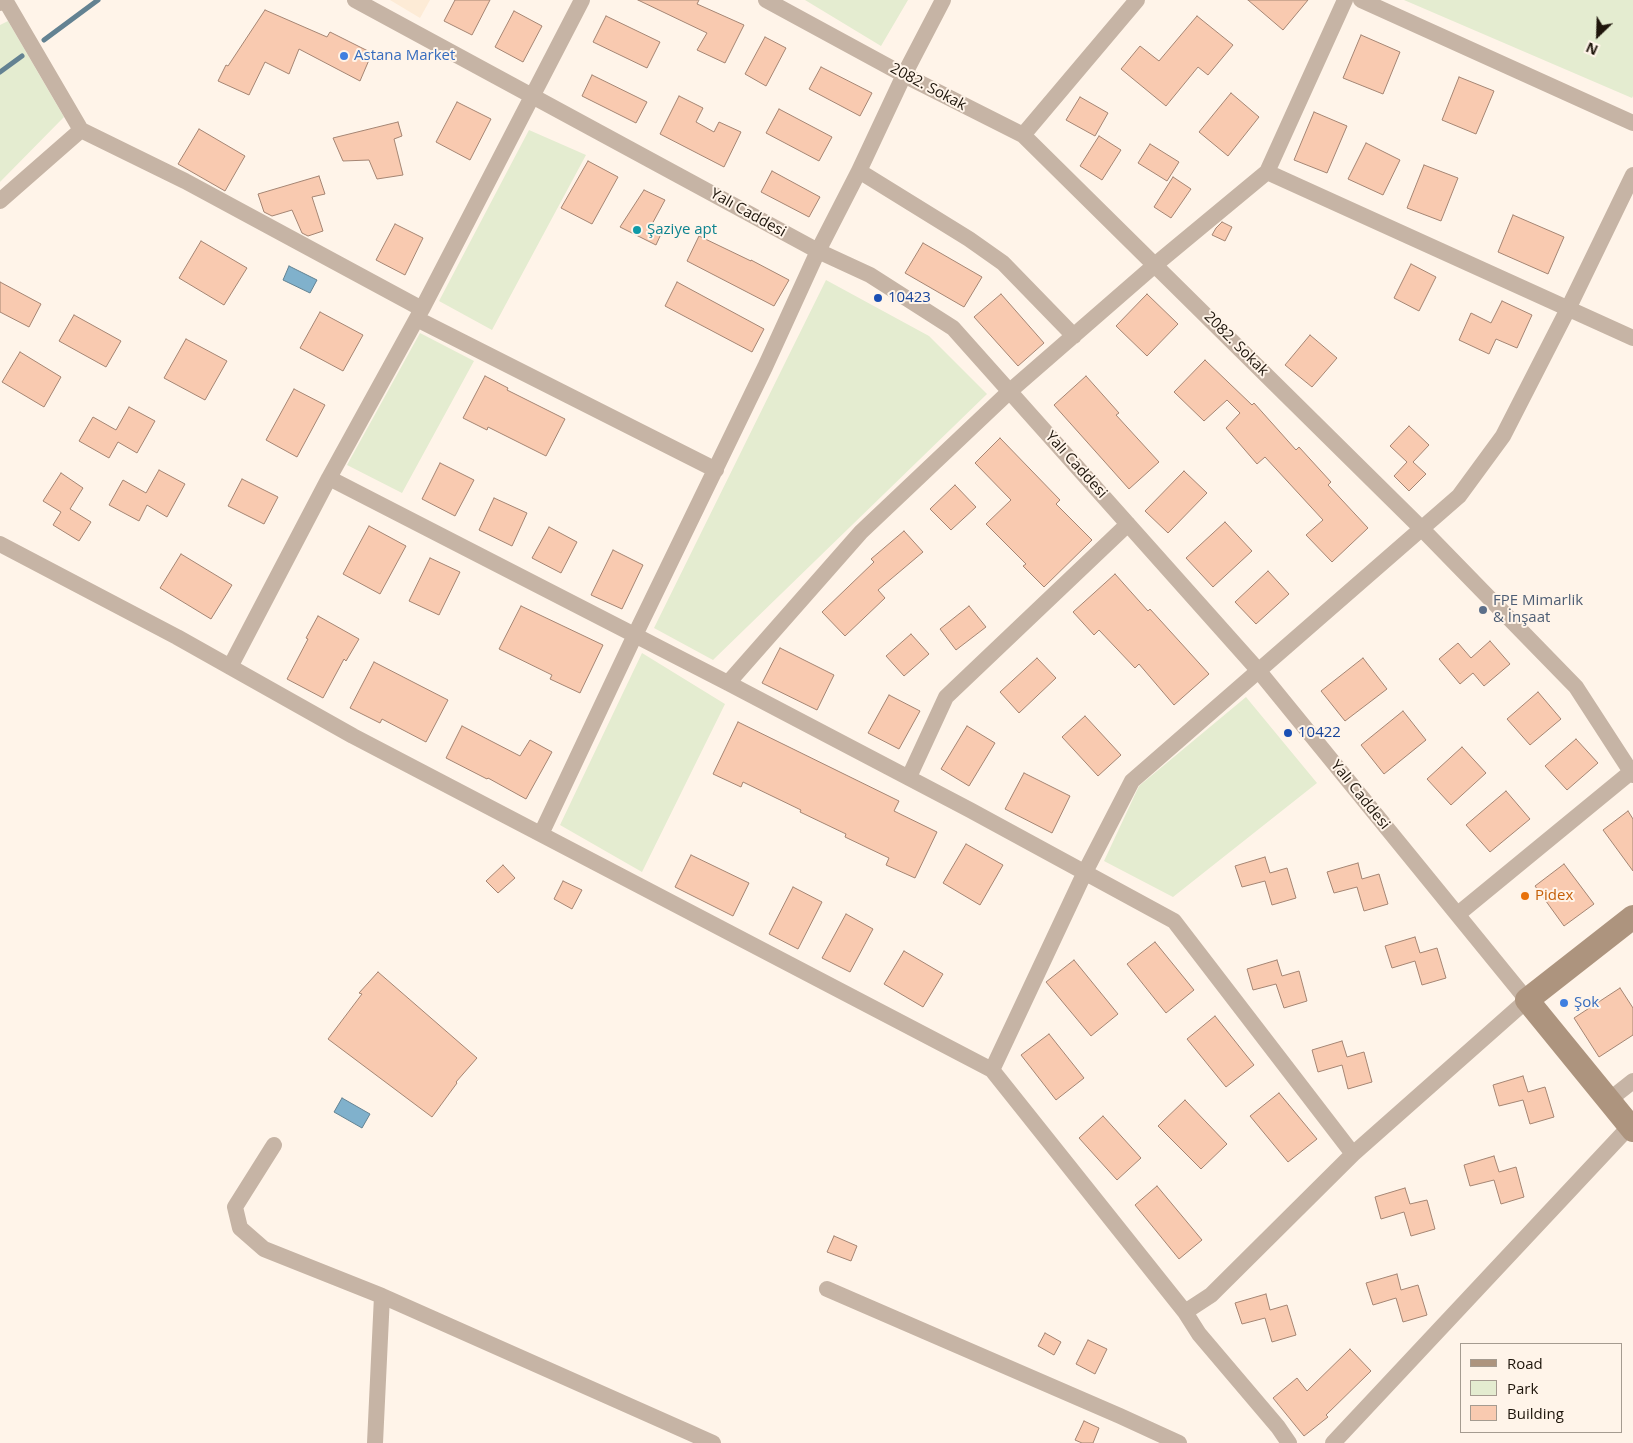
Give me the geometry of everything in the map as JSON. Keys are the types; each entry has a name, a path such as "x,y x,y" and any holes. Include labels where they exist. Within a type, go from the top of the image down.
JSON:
{"street":[{"path":"0,3 5,0 81,130 184,181 420,314 716,470"},
{"name":"Yalı Caddesi","path":"354,0 818,251 870,275 953,328 1258,670 1632,1128"},
{"path":"230,667 329,478 420,314 582,0"},
{"name":"2082. Sokak","path":"766,0 1023,135 1156,264 1422,529 1576,687 1632,773"},
{"path":"541,834 635,635 716,470 818,251 859,172 904,74 943,0"},
{"path":"1023,135 1137,0"},
{"path":"728,683 861,532 1010,391 1156,264 1267,172 1345,0"},
{"path":"1361,0 1633,123"},
{"path":"0,201 81,130"},
{"path":"859,172 969,238 1003,263 1074,336"},
{"path":"1267,172 1633,338"},
{"path":"992,1070 1085,872 1132,781 1459,496 1503,436 1568,309 1633,175"},
{"path":"329,478 728,683 1174,921 1353,1154"},
{"path":"909,778 946,697 1128,524"},
{"path":"0,544 177,637 353,736 992,1070 1185,1312 1199,1334 1278,1427 1289,1443"},
{"path":"1458,914 1632,773"},
{"path":"1185,1312 1211,1295 1353,1154 1527,1000 1633,917"},
{"path":"1609,1100 1633,1081"},
{"path":"1333,1443 1632,1128"},
{"path":"274,1145 235,1207 240,1228 264,1249 382,1296 713,1443"},
{"path":"827,1289 1179,1443"},
{"path":"375,1443 382,1296"}],"shaded area":[{"path":"390,0 430,0 420,18"}],"green space":[{"path":"805,0 908,0 881,46"},
{"path":"1404,0 1633,0 1633,96 1632,98"},
{"path":"8,21 64,117 0,182 0,25"},
{"path":"529,130 586,155 492,330 439,301"},
{"path":"826,280 929,336 987,394 713,660 654,628"},
{"path":"420,333 474,361 402,493 347,465"},
{"path":"642,653 725,704 642,872 560,825"},
{"path":"1246,697 1317,783 1173,897 1104,861 1139,786"}],"water":[{"path":"289,266 317,280 310,293 283,280"},
{"path":"342,1098 370,1114 362,1128 334,1112"}],"building":[{"path":"455,0 490,0 472,35 444,21"},
{"path":"638,0 699,0 697,4 744,25 725,63 697,50 707,33"},
{"path":"1248,0 1308,0 1283,30"},
{"path":"265,10 327,37 330,32 372,53 360,81 299,49 289,74 265,62 249,95 218,81 226,65 228,66"},
{"path":"514,11 542,26 523,62 495,47"},
{"path":"606,16 660,42 647,68 593,42"},
{"path":"1197,16 1233,45 1208,75 1198,67 1166,106 1121,69 1140,46 1159,61"},
{"path":"1361,35 1400,52 1383,94 1343,78"},
{"path":"765,37 786,48 766,86 745,74"},
{"path":"821,67 872,93 860,116 809,89"},
{"path":"592,75 647,102 636,123 582,96"},
{"path":"1459,77 1494,91 1476,134 1442,120"},
{"path":"1231,93 1259,117 1228,156 1199,132"},
{"path":"679,96 703,108 696,122 714,132 719,122 741,132 724,167 660,134"},
{"path":"1080,97 1108,113 1095,136 1066,120"},
{"path":"457,102 491,119 470,160 436,142"},
{"path":"779,109 832,137 819,161 766,133"},
{"path":"1314,112 1347,126 1327,173 1294,160"},
{"path":"398,122 402,136 394,139 403,175 377,179 369,160 343,161 333,138"},
{"path":"199,129 245,156 225,191 178,164"},
{"path":"1099,136 1121,150 1102,180 1080,166"},
{"path":"1366,143 1400,160 1383,195 1348,179"},
{"path":"1150,144 1179,162 1167,181 1138,163"},
{"path":"588,161 618,177 592,224 561,208"},
{"path":"1424,165 1458,178 1441,221 1407,208"},
{"path":"772,171 820,197 809,217 761,192"},
{"path":"319,176 325,194 312,197 323,231 308,236 302,233 292,210 272,216 264,212 258,194"},
{"path":"1173,177 1191,189 1171,218 1154,207"},
{"path":"644,190 665,200 651,226 661,234 656,245 620,227"},
{"path":"1513,215 1564,237 1548,274 1498,252"},
{"path":"1222,222 1232,227 1225,241 1212,235"},
{"path":"395,224 423,238 405,275 376,260"},
{"path":"699,236 789,280 774,306 687,261"},
{"path":"201,241 247,268 224,305 179,278"},
{"path":"923,243 982,277 964,307 905,273"},
{"path":"1411,264 1436,277 1419,311 1394,298"},
{"path":"0,282 41,304 29,327 0,312"},
{"path":"677,282 764,329 752,352 665,306"},
{"path":"1001,294 1044,343 1018,366 974,317"},
{"path":"1147,294 1178,324 1147,356 1116,326"},
{"path":"1502,301 1532,315 1517,348 1496,339 1489,354 1459,340 1471,313 1491,323"},
{"path":"320,312 363,335 343,371 300,348"},
{"path":"74,315 121,341 106,367 59,341"},
{"path":"1310,335 1337,358 1312,387 1285,365"},
{"path":"186,339 227,361 205,400 164,378"},
{"path":"20,352 61,377 44,407 2,382"},
{"path":"1205,360 1252,405 1254,403 1296,450 1299,447 1331,482 1328,485 1368,528 1332,562 1306,535 1323,520 1265,457 1257,464 1226,428 1240,413 1227,400 1204,421 1174,392"},
{"path":"485,376 508,388 507,390 565,419 546,456 488,427 487,430 463,418"},
{"path":"1086,376 1119,413 1116,415 1159,462 1129,489 1054,405"},
{"path":"294,389 325,405 297,457 266,440"},
{"path":"129,407 155,421 137,453 118,442 109,458 79,441 93,417 116,430"},
{"path":"1409,426 1429,445 1413,462 1426,474 1409,491 1394,476 1407,462 1390,446"},
{"path":"1000,438 1060,500 1056,504 1092,540 1044,587 1023,566 1026,564 986,524 1011,500 975,463"},
{"path":"440,463 474,480 455,516 422,499"},
{"path":"159,470 185,484 167,517 147,505 139,521 109,505 123,480 146,493"},
{"path":"1184,471 1207,493 1168,533 1145,511"},
{"path":"61,473 83,488 70,509 91,522 79,541 53,525 61,512 43,501"},
{"path":"242,479 278,497 264,524 228,506"},
{"path":"955,485 976,507 951,530 930,509"},
{"path":"494,498 527,513 512,546 479,530"},
{"path":"1225,522 1252,551 1213,587 1186,558"},
{"path":"369,526 406,546 380,594 343,574"},
{"path":"549,527 577,542 561,573 532,558"},
{"path":"904,531 923,552 878,590 885,598 845,636 822,612 874,562 871,559"},
{"path":"613,550 643,565 622,609 591,595"},
{"path":"181,554 232,585 211,619 160,588"},
{"path":"430,558 460,572 439,615 409,601"},
{"path":"1268,571 1289,594 1256,624 1235,602"},
{"path":"1115,574 1148,611 1150,609 1209,674 1174,705 1139,664 1135,668 1099,630 1094,635 1073,612"},
{"path":"521,606 603,645 580,693 550,679 552,675 499,649"},
{"path":"969,606 986,627 956,650 940,629"},
{"path":"318,616 359,639 346,661 344,659 323,698 287,679"},
{"path":"911,634 929,654 904,676 886,656"},
{"path":"1490,641 1510,664 1484,686 1473,673 1460,684 1439,659 1458,643 1471,658"},
{"path":"780,648 834,675 817,710 762,683"},
{"path":"1037,658 1056,678 1019,713 1000,692"},
{"path":"1363,658 1387,689 1345,721 1321,691"},
{"path":"374,662 448,700 426,742 382,719 380,723 350,708"},
{"path":"1538,692 1561,719 1530,745 1507,719"},
{"path":"889,695 920,711 899,749 868,733"},
{"path":"1403,711 1426,740 1384,774 1361,745"},
{"path":"1085,716 1121,755 1098,776 1062,737"},
{"path":"738,722 899,801 894,811 937,832 915,878 886,865 889,858 845,837 846,834 800,812 801,810 743,782 741,787 713,774"},
{"path":"462,726 520,756 530,740 552,752 526,799 446,758"},
{"path":"967,726 995,743 969,786 941,769"},
{"path":"1576,739 1598,763 1567,790 1545,766"},
{"path":"1462,747 1486,773 1451,805 1427,779"},
{"path":"1024,773 1070,796 1052,833 1005,809"},
{"path":"1506,791 1530,819 1490,852 1466,825"},
{"path":"1628,811 1633,819 1633,871 1603,830"},
{"path":"966,844 1003,865 980,905 943,883"},
{"path":"691,855 749,883 733,916 675,887"},
{"path":"1265,857 1270,873 1287,868 1296,898 1272,905 1265,881 1242,887 1235,866"},
{"path":"1358,863 1362,879 1379,874 1388,904 1364,911 1357,887 1334,893 1327,872"},
{"path":"1564,864 1594,904 1564,926 1535,886"},
{"path":"503,865 515,878 498,893 486,881"},
{"path":"563,881 582,890 572,909 554,899"},
{"path":"793,887 822,902 798,949 769,934"},
{"path":"846,914 873,929 850,972 822,958"},
{"path":"1415,937 1420,953 1437,948 1446,978 1422,985 1415,961 1392,968 1385,946"},
{"path":"1155,942 1194,990 1166,1013 1127,964"},
{"path":"904,951 943,974 923,1007 884,984"},
{"path":"1074,960 1118,1014 1091,1036 1046,982"},
{"path":"1277,960 1282,976 1299,971 1307,1001 1284,1008 1276,984 1253,990 1247,969"},
{"path":"378,972 477,1058 456,1082 432,1117 328,1039 362,994 359,993"},
{"path":"1620,988 1633,1008 1633,1035 1599,1057 1574,1018"},
{"path":"1215,1016 1254,1065 1226,1087 1187,1039"},
{"path":"1049,1034 1084,1078 1056,1100 1021,1055"},
{"path":"1342,1041 1347,1057 1364,1052 1372,1082 1348,1089 1342,1065 1318,1072 1312,1050"},
{"path":"1523,1076 1528,1092 1545,1087 1554,1117 1530,1124 1523,1100 1499,1106 1493,1085"},
{"path":"1279,1093 1317,1139 1288,1162 1250,1116"},
{"path":"1185,1100 1227,1144 1201,1169 1158,1126"},
{"path":"1103,1116 1141,1158 1117,1180 1079,1138"},
{"path":"1494,1156 1499,1172 1516,1167 1524,1197 1501,1204 1494,1180 1470,1186 1464,1165"},
{"path":"1157,1186 1202,1240 1179,1259 1135,1205"},
{"path":"1405,1188 1410,1204 1427,1200 1435,1229 1411,1236 1404,1212 1381,1219 1375,1197"},
{"path":"834,1236 857,1246 851,1261 827,1252"},
{"path":"1397,1274 1401,1290 1418,1285 1427,1315 1403,1322 1396,1298 1373,1305 1366,1283"},
{"path":"1266,1294 1270,1310 1287,1305 1296,1335 1272,1342 1265,1318 1242,1324 1235,1303"},
{"path":"1045,1333 1061,1342 1054,1355 1038,1346"},
{"path":"1088,1340 1107,1349 1095,1374 1076,1364"},
{"path":"1350,1349 1371,1371 1326,1415 1328,1417 1304,1436 1273,1398 1297,1378 1307,1391"},
{"path":"1084,1421 1099,1428 1093,1443 1082,1443 1075,1440"}],"waterway":[{"path":"44,40 98,0"},
{"path":"0,72 22,56"}],"place":[{"name":"Astana Market","path":"344,56"},
{"name":"Şaziye apt","path":"637,230"},
{"name":"10423","path":"878,298"},
{"name":"FPE Mimarlik & İnşaat","path":"1483,610"},
{"name":"10422","path":"1288,733"},
{"name":"Pidex","path":"1525,896"},
{"name":"Şok","path":"1564,1003"}]}
